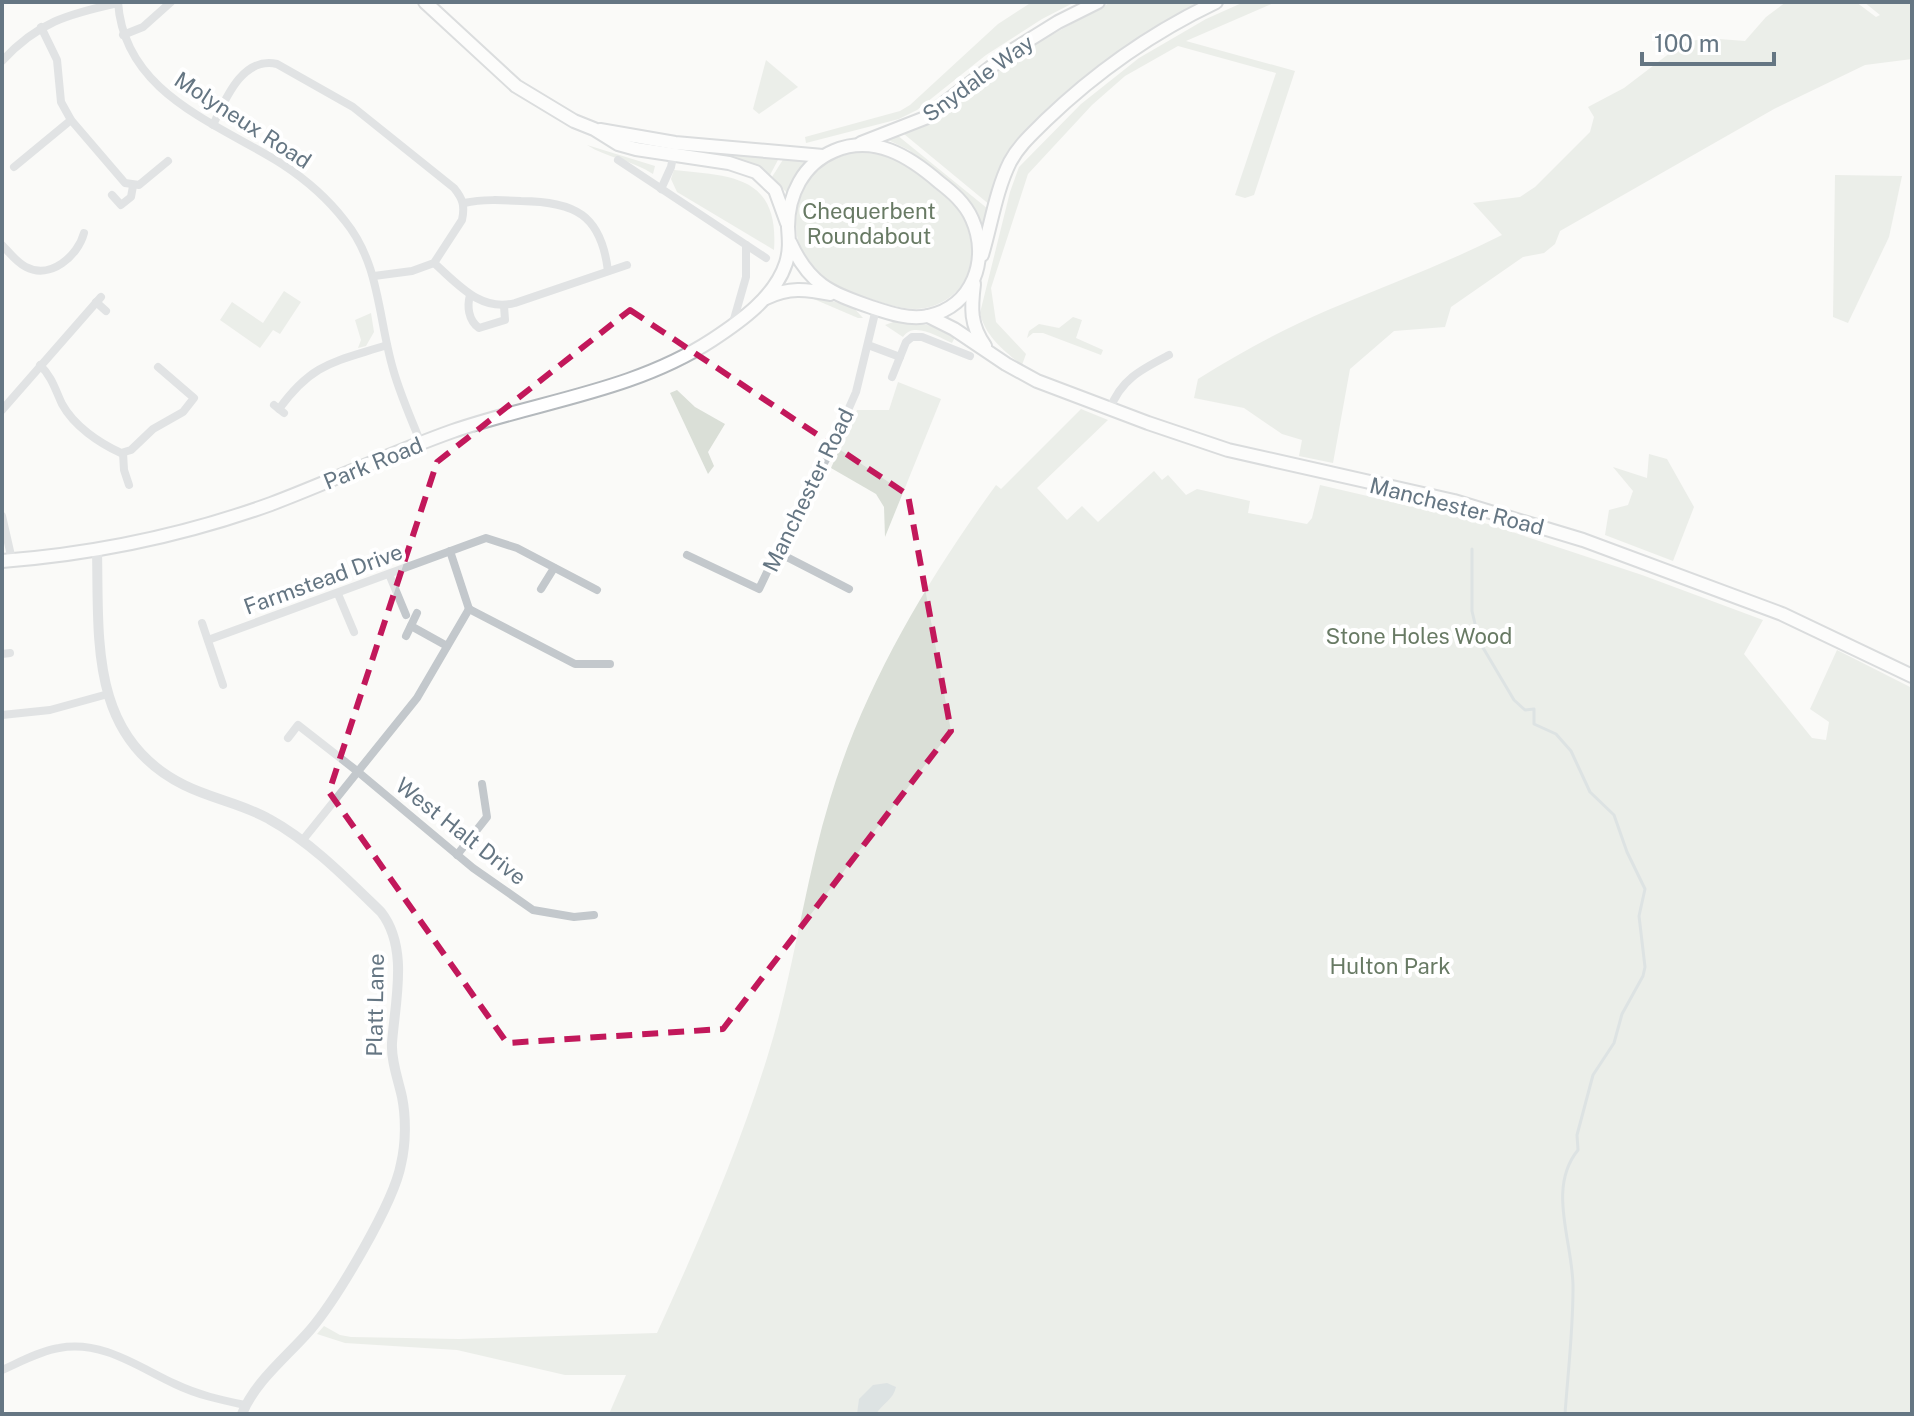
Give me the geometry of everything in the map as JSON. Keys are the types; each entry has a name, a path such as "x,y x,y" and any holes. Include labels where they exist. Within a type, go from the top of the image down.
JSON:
{"main road":[{"path":"425,2 516,86 553,110 594,129 756,172 775,190 788,226 790,242 806,273 827,290 896,315 928,316 955,304 975,281 1005,174 1024,142 1103,71 1167,28 1216,2"},
{"name":"Snydale Way","path":"855,145 925,118 1013,50 1098,2"},
{"path":"788,226 794,192 810,167 823,156 855,145 879,147 903,154 953,194 972,219 979,247 979,264"},
{"path":"675,150 823,156"},
{"name":"Park Road","path":"7,561 97,550 176,533 249,511 421,443 658,369 732,327 764,299 782,273 790,242"},
{"name":"Manchester Road","path":"975,281 971,306 973,326 982,343 995,357"},
{"name":"Park Road","path":"764,299 785,291 803,289 844,298"},
{"name":"Manchester Road","path":"928,316 1037,381 1110,409 1228,450 1454,501 1583,540 1771,610 1912,676"}],"street":[{"path":"123,35 143,27 171,2"},
{"path":"2,61 41,27 64,16 118,3"},
{"name":"Molyneux Road","path":"118,3 123,35 136,61 155,83 213,125 280,163 314,189 355,234 374,276 397,382 421,443"},
{"path":"41,27 57,60 61,102 71,120 125,183 133,186 144,183 168,161"},
{"path":"213,125 240,77 258,64 277,64 353,107 454,188 464,203 462,220 434,263 412,271 374,276"},
{"path":"14,167 71,120"},
{"path":"661,189 675,150"},
{"path":"618,160 766,258"},
{"path":"112,195 121,205 131,197 133,186"},
{"path":"464,203 482,200 546,201 576,210 591,221 602,240 608,271"},
{"path":"2,245 21,264 40,270 55,267 72,256 81,245 84,233"},
{"path":"732,327 746,277 746,245"},
{"path":"434,263 470,295 491,306 504,306 627,265"},
{"path":"470,295 468,309 473,323 479,328 507,318 504,306"},
{"path":"2,410 98,299 106,311"},
{"name":"Manchester Road","path":"687,555 759,589 828,456 856,392 876,309"},
{"path":"892,377 909,339 917,337 970,356"},
{"path":"279,409 297,385 314,371 387,345"},
{"path":"868,345 900,357"},
{"path":"1110,409 1118,389 1129,378 1169,355"},
{"path":"40,365 52,380 67,412 82,429 123,453 131,450 153,429 183,412 194,398 158,367"},
{"path":"123,453 129,485"},
{"path":"2,516 7,561"},
{"name":"Farmstead Drive","path":"208,640 486,538 597,590"},
{"name":"Platt Lane","path":"97,550 99,634 108,694 116,719 127,737 159,769 198,792 259,813 302,841 381,912 393,933 397,979 392,1048 403,1104 402,1158 386,1202 334,1295 314,1325 244,1410"},
{"path":"450,551 469,609 575,664 610,664"},
{"path":"777,552 849,589"},
{"path":"541,589 554,568"},
{"path":"389,574 406,615"},
{"path":"338,594 349,629"},
{"path":"302,841 417,698 469,609"},
{"path":"406,636 417,613"},
{"path":"202,623 223,685"},
{"path":"411,626 447,646"},
{"path":"2,715 50,710 108,694"},
{"name":"West Halt Drive","path":"288,738 298,725 457,855 533,910 574,917 594,915"},
{"path":"457,855 487,817 482,784"},
{"path":"2,1370 62,1347 96,1349 122,1357 175,1385 244,1410"}],"highlighted area":[{"path":"630,310 908,495 951,731 723,1029 507,1043 329,792 437,462"}],"green space":[{"path":"1032,2 1075,2 986,55 917,110 899,119 806,143 805,137 900,111 910,105 998,24"},
{"path":"1111,2 1207,2 1028,130 1004,165 990,205 904,134 929,123 1019,53"},
{"path":"1244,2 1276,2 1186,41 1295,71 1254,195 1245,198 1235,195 1276,73 1178,46 1125,76 1092,105 1028,174 991,288 996,322 1026,354 1022,365 991,336 980,313 1019,167 1081,104 1139,58 1206,19"},
{"path":"1786,2 1856,2 1876,17 1880,15 1864,2 1912,2 1912,59 1865,65 1774,109 1560,231 1555,244 1544,253 1523,257 1451,307 1445,327 1394,331 1350,369 1333,463 1299,456 1302,440 1282,434 1244,408 1194,398 1198,379 1262,342 1311,317 1502,235 1473,203 1520,197 1535,187 1590,132 1594,117 1588,107 1624,88 1683,43 1706,38 1745,41 1766,17"},
{"path":"766,60 798,87 759,114 753,109"},
{"path":"897,135 988,209 983,229 966,196 909,150 886,139"},
{"path":"587,145 655,166 653,174 637,165"},
{"path":"689,149 779,158 770,175 739,159 686,153"},
{"name":"Chequerbent Roundabout","path":"856,152 882,155 905,164 931,182 959,210 967,223 973,252 966,278 947,299 926,308 896,306 831,283 807,263 800,248 796,217 805,186 827,163"},
{"path":"784,158 807,160 787,193 772,177"},
{"path":"674,170 733,178 748,184 769,207 774,226 774,250 677,192 671,179"},
{"path":"1835,175 1902,176 1889,237 1848,323 1833,317"},
{"path":"284,291 301,302 280,334 273,330 260,348 220,320 232,302 263,323"},
{"path":"802,294 852,306 863,318 858,318"},
{"path":"371,313 374,332 366,346 358,348 361,340 355,320"},
{"path":"1073,317 1082,320 1076,338 1103,350 1101,355 1043,333 1033,333 1027,338 1029,331 1039,324 1059,328"},
{"path":"896,321 934,326 955,337 952,343 933,334 913,330 903,337 885,325"},
{"path":"898,382 941,399 885,537 884,507 876,494 831,468 857,410 889,410"},
{"path":"677,390 695,407 725,424 708,452 714,466 708,474 670,393"},
{"name":"Hulton Park","path":"1081,409 1108,420 1037,488 1067,520 1082,506 1098,522 1154,471 1162,480 1168,475 1186,495 1197,489 1250,501 1248,513 1307,524 1312,518 1320,485 1488,524 1642,575 1763,620 1744,654 1812,738 1826,740 1829,722 1810,709 1837,650 1912,688 1912,1414 609,1414 626,1375 565,1375 457,1350 345,1343 317,1334 324,1326 351,1337 459,1339 657,1333 716,1197 756,1093 785,994 830,799 844,757 879,675 922,596 996,485 1001,489"},
{"path":"1649,454 1667,459 1694,507 1673,561 1605,535 1609,510 1628,505 1633,491 1613,467 1647,478"}],"shaded area":[{"path":"887,1383 896,1387 895,1391 876,1414 857,1414 859,1399 873,1385"}],"waterway":[{"path":"1472,549 1472,611 1479,641 1514,700 1525,710 1534,709 1534,724 1556,734 1571,751 1590,792 1614,815 1645,889 1639,916 1645,967 1643,976 1622,1014 1614,1043 1593,1075 1577,1135 1578,1150 1564,1182 1564,1217 1573,1289 1565,1414"}],"park label":[{"name":"Stone Holes Wood","path":"1419,636"}]}
